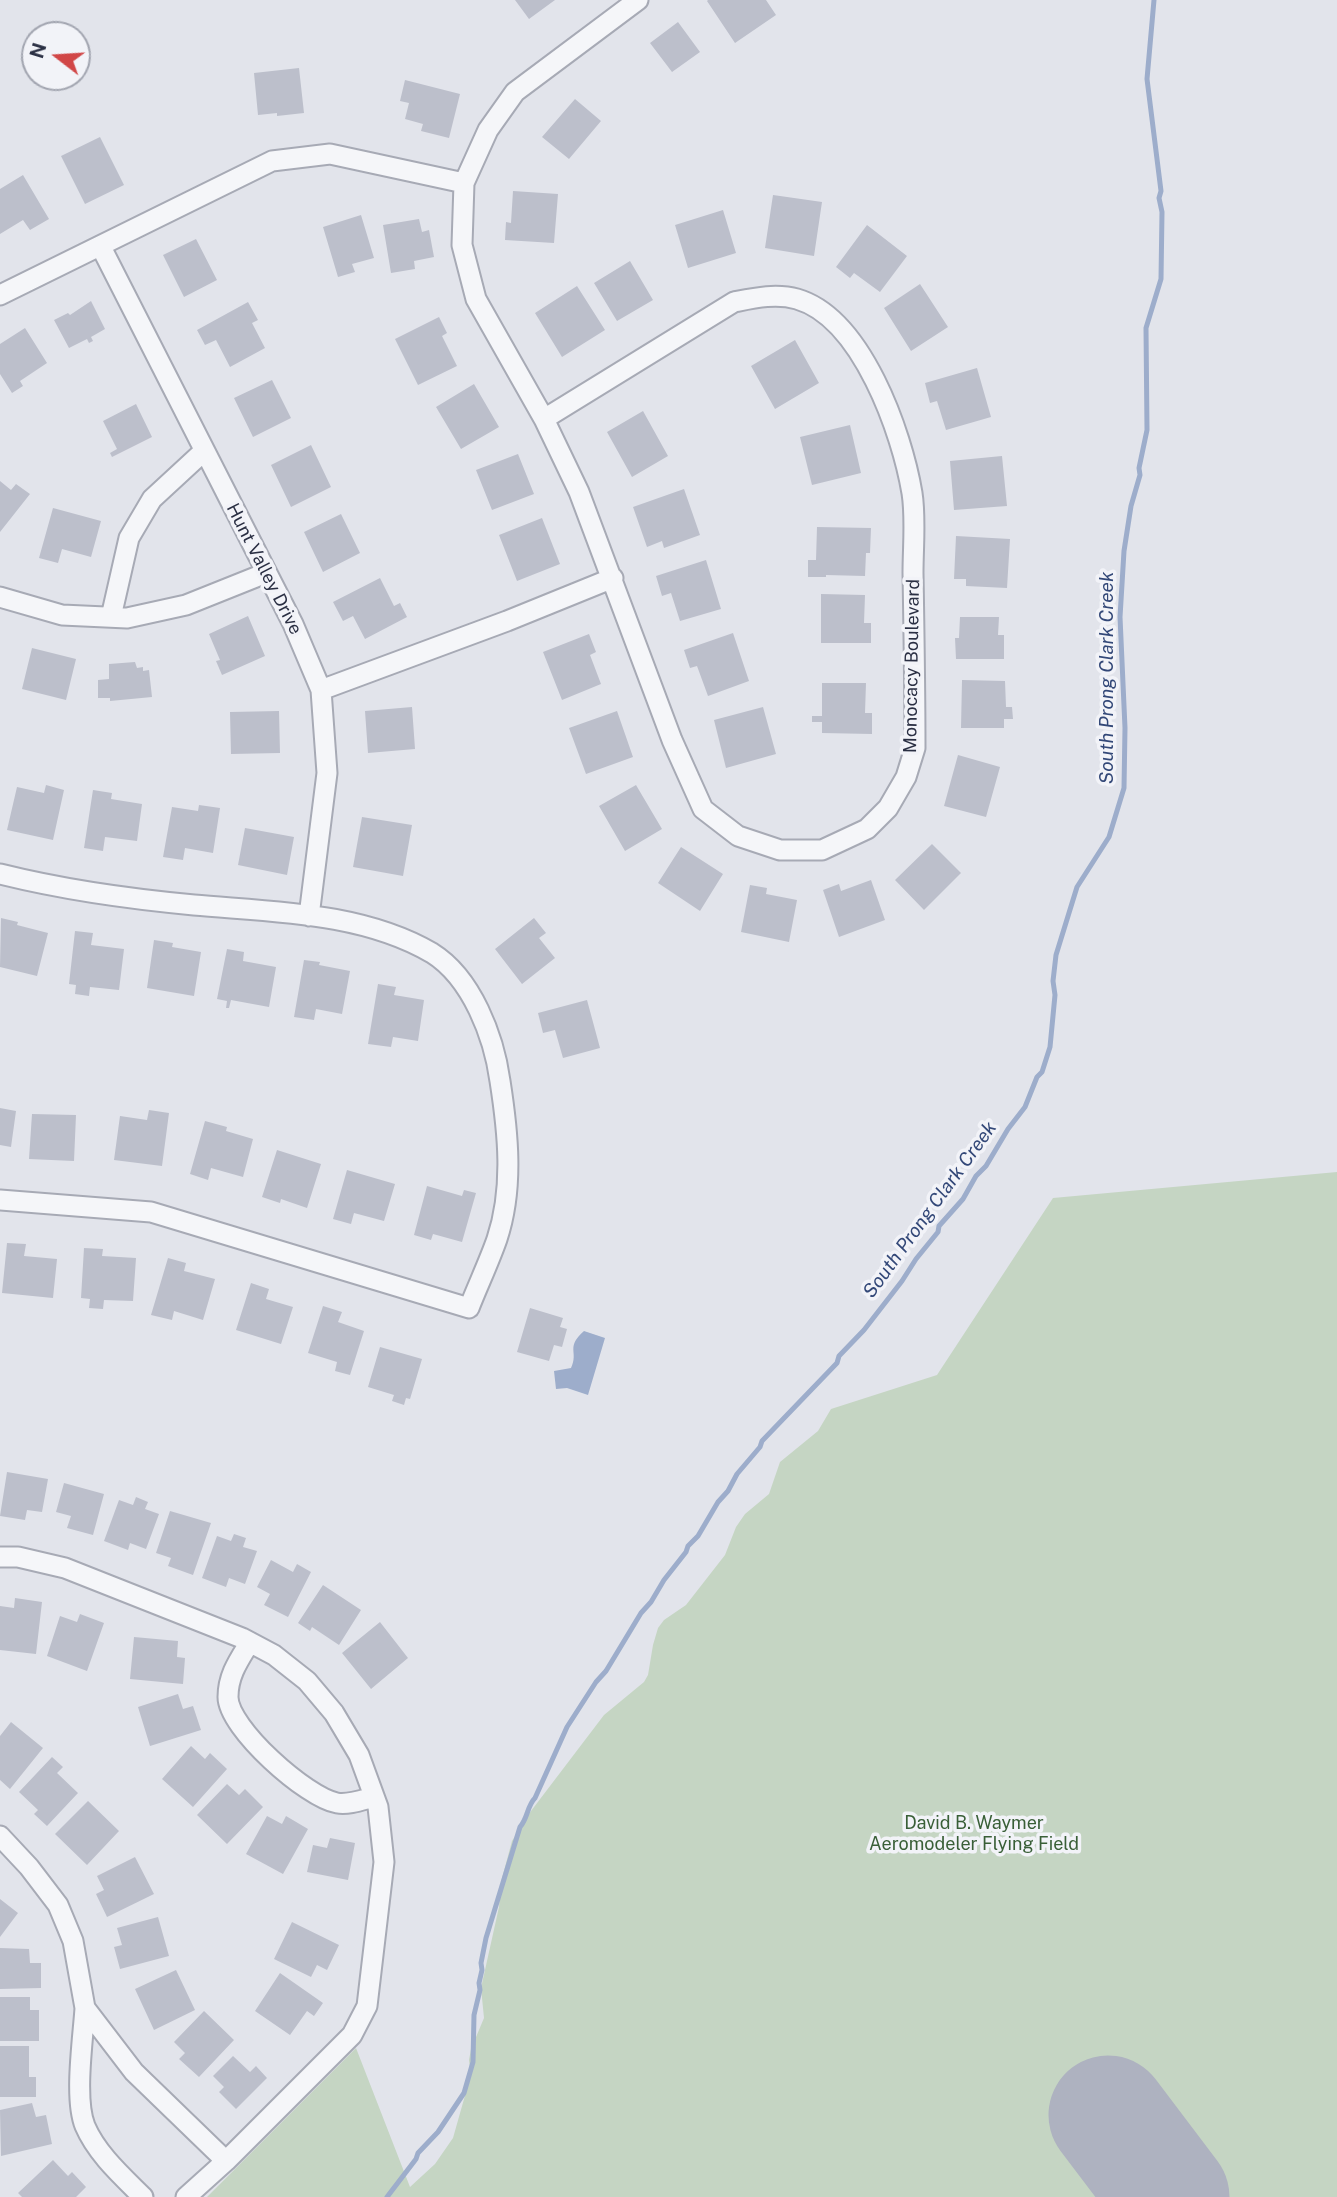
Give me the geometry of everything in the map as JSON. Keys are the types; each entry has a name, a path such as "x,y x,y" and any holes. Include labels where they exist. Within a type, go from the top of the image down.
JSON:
{"street":[{"name":"Monocacy Boulevard","path":"544,419 734,302 763,296 797,299 825,313 852,342 889,411 901,445 912,495 915,748 906,777 888,808 867,829 822,850 780,850 738,836 703,808 672,740 579,492 544,419 476,299 462,245 464,183 488,130 515,92 638,0"},
{"path":"0,295 272,161 330,154 464,183"},
{"name":"Hunt Valley Drive","path":"101,247 293,624 321,690 327,773 309,916"},
{"path":"111,617 129,537 152,499 204,450"},
{"path":"0,597 62,615 127,618 186,605 266,573"},
{"path":"321,690 507,621 612,578"},
{"path":"0,874 46,886 158,901 309,916 378,929 433,954 461,980 481,1014 497,1059 508,1129 507,1187 498,1237 469,1308 151,1212 0,1200"},
{"path":"0,1558 18,1557 65,1568 274,1655 307,1681 334,1713 359,1755 378,1807 384,1862 367,2006 352,2035 226,2161 186,2197"},
{"path":"250,1643 230,1677 228,1700 235,1719 248,1736 295,1780 330,1801 352,1803 374,1797"},
{"path":"0,1836 29,1867 58,1905 73,1941 85,2008 80,2102 85,2125 114,2168 143,2197"},
{"path":"85,2008 134,2072 226,2161"}],"green space":[{"name":"David B. Waymer Aeromodeler Flying Field","path":"1337,1172 1337,2197 207,2197 356,2048 410,2187 435,2164 453,2138 466,2092 471,2049 484,2018 481,1988 499,1907 501,1882 512,1841 531,1811 604,1715 644,1682 648,1675 658,1628 664,1620 686,1605 725,1555 736,1527 745,1514 769,1494 780,1462 818,1431 831,1409 937,1375 1053,1198"}],"water":[{"path":"584,1331 605,1338 588,1395 567,1388 556,1389 554,1371 571,1368 575,1342"}],"building":[{"path":"515,0 555,0 529,19"},
{"path":"708,0 766,0 776,15 735,43"},
{"path":"678,22 700,52 672,72 650,43"},
{"path":"299,68 304,113 258,115 254,73"},
{"path":"405,80 460,94 449,138 421,131 423,124 405,119 409,103 400,101"},
{"path":"575,99 601,121 569,159 542,137"},
{"path":"100,137 124,185 85,204 61,156"},
{"path":"23,175 49,219 30,230 23,220 0,234 0,189"},
{"path":"513,191 558,194 554,243 505,240 506,222 511,223"},
{"path":"773,195 822,202 814,256 765,248"},
{"path":"723,210 736,253 688,268 675,225"},
{"path":"361,215 374,258 352,264 355,272 338,277 323,227"},
{"path":"419,219 422,232 429,230 434,257 414,261 415,269 391,273 383,225"},
{"path":"867,225 907,256 880,292 854,273 850,278 836,267"},
{"path":"196,239 217,280 184,297 163,255"},
{"path":"630,261 653,300 617,321 594,283"},
{"path":"920,284 948,327 911,351 884,308"},
{"path":"577,286 605,330 562,357 535,313"},
{"path":"91,301 105,329 91,337 93,341 89,343 87,339 69,348 54,320 68,313 70,315"},
{"path":"248,302 258,320 252,323 265,348 230,367 216,340 205,345 197,330"},
{"path":"439,317 447,333 442,336 457,366 418,385 395,339"},
{"path":"25,328 47,363 20,381 23,386 12,393 0,374 0,344"},
{"path":"795,340 819,383 775,409 751,366"},
{"path":"977,368 991,417 946,430 937,401 930,403 925,383"},
{"path":"272,380 291,418 253,437 234,398"},
{"path":"474,384 499,427 461,449 436,407"},
{"path":"136,404 152,437 112,457 110,453 117,449 103,421"},
{"path":"643,411 668,456 632,477 607,432"},
{"path":"850,425 861,473 812,485 800,437"},
{"path":"311,445 331,487 291,507 271,465"},
{"path":"518,454 534,494 492,510 476,470"},
{"path":"1002,456 1007,506 954,510 950,461"},
{"path":"0,481 11,490 16,484 30,494 0,532"},
{"path":"684,489 700,535 664,548 662,541 647,547 633,507"},
{"path":"53,508 101,521 91,557 62,549 58,563 39,558"},
{"path":"341,514 360,553 323,572 304,532"},
{"path":"542,518 560,564 517,581 499,535"},
{"path":"817,527 871,528 870,553 866,553 865,576 808,577 808,560 816,560"},
{"path":"956,536 1010,539 1007,588 966,586 966,579 954,579"},
{"path":"706,560 721,609 680,621 671,593 662,596 656,576"},
{"path":"380,578 394,606 400,603 407,617 365,639 353,616 343,621 333,602"},
{"path":"821,594 865,595 864,623 871,623 871,643 821,643"},
{"path":"248,616 265,656 222,675 216,661 220,660 209,634"},
{"path":"960,617 999,617 998,635 1004,635 1004,659 956,659 955,638 959,638"},
{"path":"733,633 749,681 708,696 697,666 690,668 684,650"},
{"path":"589,634 596,652 590,655 601,684 562,700 543,652"},
{"path":"32,648 76,659 66,700 22,689"},
{"path":"135,662 137,668 149,670 152,697 110,701 110,698 98,698 98,680 109,679 109,664"},
{"path":"962,680 1005,681 1006,707 1012,707 1013,719 1004,719 1004,728 961,728"},
{"path":"822,683 866,683 865,713 872,713 872,734 822,733 822,722 812,722 812,716 822,716"},
{"path":"412,707 415,749 368,753 365,711"},
{"path":"763,707 776,754 726,768 714,720"},
{"path":"279,711 280,753 231,754 230,712"},
{"path":"617,711 633,757 586,774 569,728"},
{"path":"958,755 1000,767 986,817 944,806"},
{"path":"46,785 64,790 53,840 7,830 17,787 44,793"},
{"path":"636,785 662,829 625,851 599,806"},
{"path":"93,790 112,793 111,799 142,804 137,841 105,837 103,851 84,848"},
{"path":"199,805 220,808 213,853 185,848 183,860 163,857 172,807 198,811"},
{"path":"362,817 412,825 403,876 353,867"},
{"path":"245,828 294,837 287,875 238,865"},
{"path":"932,844 961,873 924,910 895,880"},
{"path":"681,847 723,874 700,911 658,883"},
{"path":"871,880 885,920 839,937 823,890 839,884 841,891"},
{"path":"750,885 767,888 766,894 797,900 789,942 741,932"},
{"path":"1,918 48,933 37,976 0,967"},
{"path":"534,918 546,933 539,938 555,958 522,984 495,949"},
{"path":"75,931 93,933 91,945 124,949 119,990 90,987 89,996 75,994 76,985 69,984"},
{"path":"154,940 173,943 172,947 201,952 194,996 147,988"},
{"path":"227,949 244,952 243,961 276,967 269,1007 231,1000 229,1008 226,1008 227,1001 217,999"},
{"path":"304,960 350,971 342,1014 316,1009 314,1020 294,1017"},
{"path":"378,984 396,987 394,995 424,1000 418,1041 393,1037 391,1047 368,1044"},
{"path":"587,1000 600,1048 563,1058 555,1030 543,1033 538,1013"},
{"path":"0,1108 16,1111 11,1147 0,1145"},
{"path":"149,1110 169,1113 162,1166 114,1160 120,1116 147,1120"},
{"path":"32,1114 76,1115 74,1161 29,1159"},
{"path":"205,1121 227,1127 226,1131 253,1139 243,1177 211,1168 208,1180 190,1174"},
{"path":"277,1150 321,1164 307,1208 281,1199 280,1203 262,1197"},
{"path":"347,1170 395,1184 384,1221 354,1213 351,1224 333,1219"},
{"path":"427,1186 462,1196 464,1190 476,1193 462,1242 433,1234 431,1240 414,1235"},
{"path":"7,1243 26,1244 24,1256 57,1259 53,1298 2,1293"},
{"path":"84,1248 103,1249 102,1256 136,1258 133,1301 104,1300 103,1309 89,1308 90,1299 81,1298"},
{"path":"168,1258 186,1263 184,1271 215,1279 203,1320 174,1311 172,1320 151,1315"},
{"path":"251,1283 269,1289 266,1299 293,1307 281,1344 236,1330"},
{"path":"323,1306 342,1312 338,1322 364,1331 350,1375 335,1371 337,1362 308,1353"},
{"path":"530,1308 563,1318 560,1327 567,1329 562,1347 554,1345 549,1361 517,1352"},
{"path":"380,1347 422,1359 410,1399 406,1398 404,1405 392,1401 394,1395 368,1387"},
{"path":"7,1472 48,1479 42,1512 27,1510 25,1520 0,1516"},
{"path":"64,1483 104,1494 93,1535 67,1528 71,1516 56,1512"},
{"path":"136,1497 148,1502 145,1509 159,1514 146,1549 130,1543 128,1550 104,1541 119,1500 133,1505"},
{"path":"170,1511 211,1523 193,1575 168,1566 171,1558 156,1553"},
{"path":"234,1534 246,1538 243,1547 257,1551 245,1584 229,1578 226,1587 202,1578 217,1536 231,1541"},
{"path":"271,1560 293,1572 297,1564 311,1572 288,1617 264,1605 270,1594 257,1587"},
{"path":"323,1585 361,1610 339,1645 312,1627 310,1631 298,1623"},
{"path":"15,1598 42,1602 36,1654 0,1650 0,1606 14,1608"},
{"path":"80,1614 104,1623 87,1671 47,1656 60,1616 77,1622"},
{"path":"380,1622 408,1658 371,1689 342,1653"},
{"path":"134,1637 178,1641 177,1657 185,1658 183,1684 130,1679"},
{"path":"178,1694 183,1709 193,1706 201,1730 150,1746 138,1707"},
{"path":"11,1722 43,1748 10,1789 0,1780 0,1736"},
{"path":"191,1746 205,1759 210,1753 227,1769 193,1807 162,1779"},
{"path":"52,1757 63,1767 57,1773 78,1793 47,1826 34,1814 38,1810 19,1792"},
{"path":"227,1784 239,1795 245,1789 263,1807 227,1844 197,1815"},
{"path":"88,1801 119,1831 87,1865 55,1834"},
{"path":"267,1816 282,1824 286,1816 308,1829 283,1874 246,1854"},
{"path":"330,1838 355,1843 348,1880 307,1872 313,1845 327,1848"},
{"path":"135,1857 154,1894 107,1917 96,1894 104,1890 97,1876"},
{"path":"0,1899 18,1913 0,1937"},
{"path":"158,1917 169,1956 120,1969 114,1947 122,1945 117,1928"},
{"path":"292,1922 339,1945 327,1970 317,1965 311,1977 274,1959"},
{"path":"0,1948 29,1949 30,1963 41,1963 41,1988 0,1989"},
{"path":"176,1970 195,2010 154,2030 135,1989"},
{"path":"280,1973 323,2003 314,2016 307,2011 290,2035 255,2011"},
{"path":"0,1997 30,1997 30,2010 39,2010 39,2041 0,2041"},
{"path":"204,2011 234,2040 199,2077 179,2059 185,2053 174,2042"},
{"path":"0,2046 29,2046 29,2077 36,2077 36,2097 0,2097"},
{"path":"233,2056 250,2072 256,2066 267,2078 236,2109 219,2092 224,2087 213,2076"},
{"path":"32,2103 36,2117 46,2115 52,2144 1,2156 0,2110"},
{"path":"53,2160 68,2176 72,2172 86,2187 76,2197 22,2197 18,2193"}],"waterway":[{"name":"South Prong Clark Creek","path":"387,2197 418,2153 438,2132 464,2093 473,2062 474,2015 486,1938 520,1827 567,1727 606,1671 641,1613 698,1536 737,1474 762,1441 837,1363 839,1356 864,1330 902,1281 938,1232 939,1226 963,1199 976,1176 986,1166 1025,1107 1037,1077 1042,1072 1050,1047 1056,955 1077,887 1109,837 1124,788 1125,728 1120,617 1124,551 1147,430 1146,328 1161,279 1161,191 1147,79 1154,0"}],"runway":[{"path":"1108,2115 1170,2197"}]}
